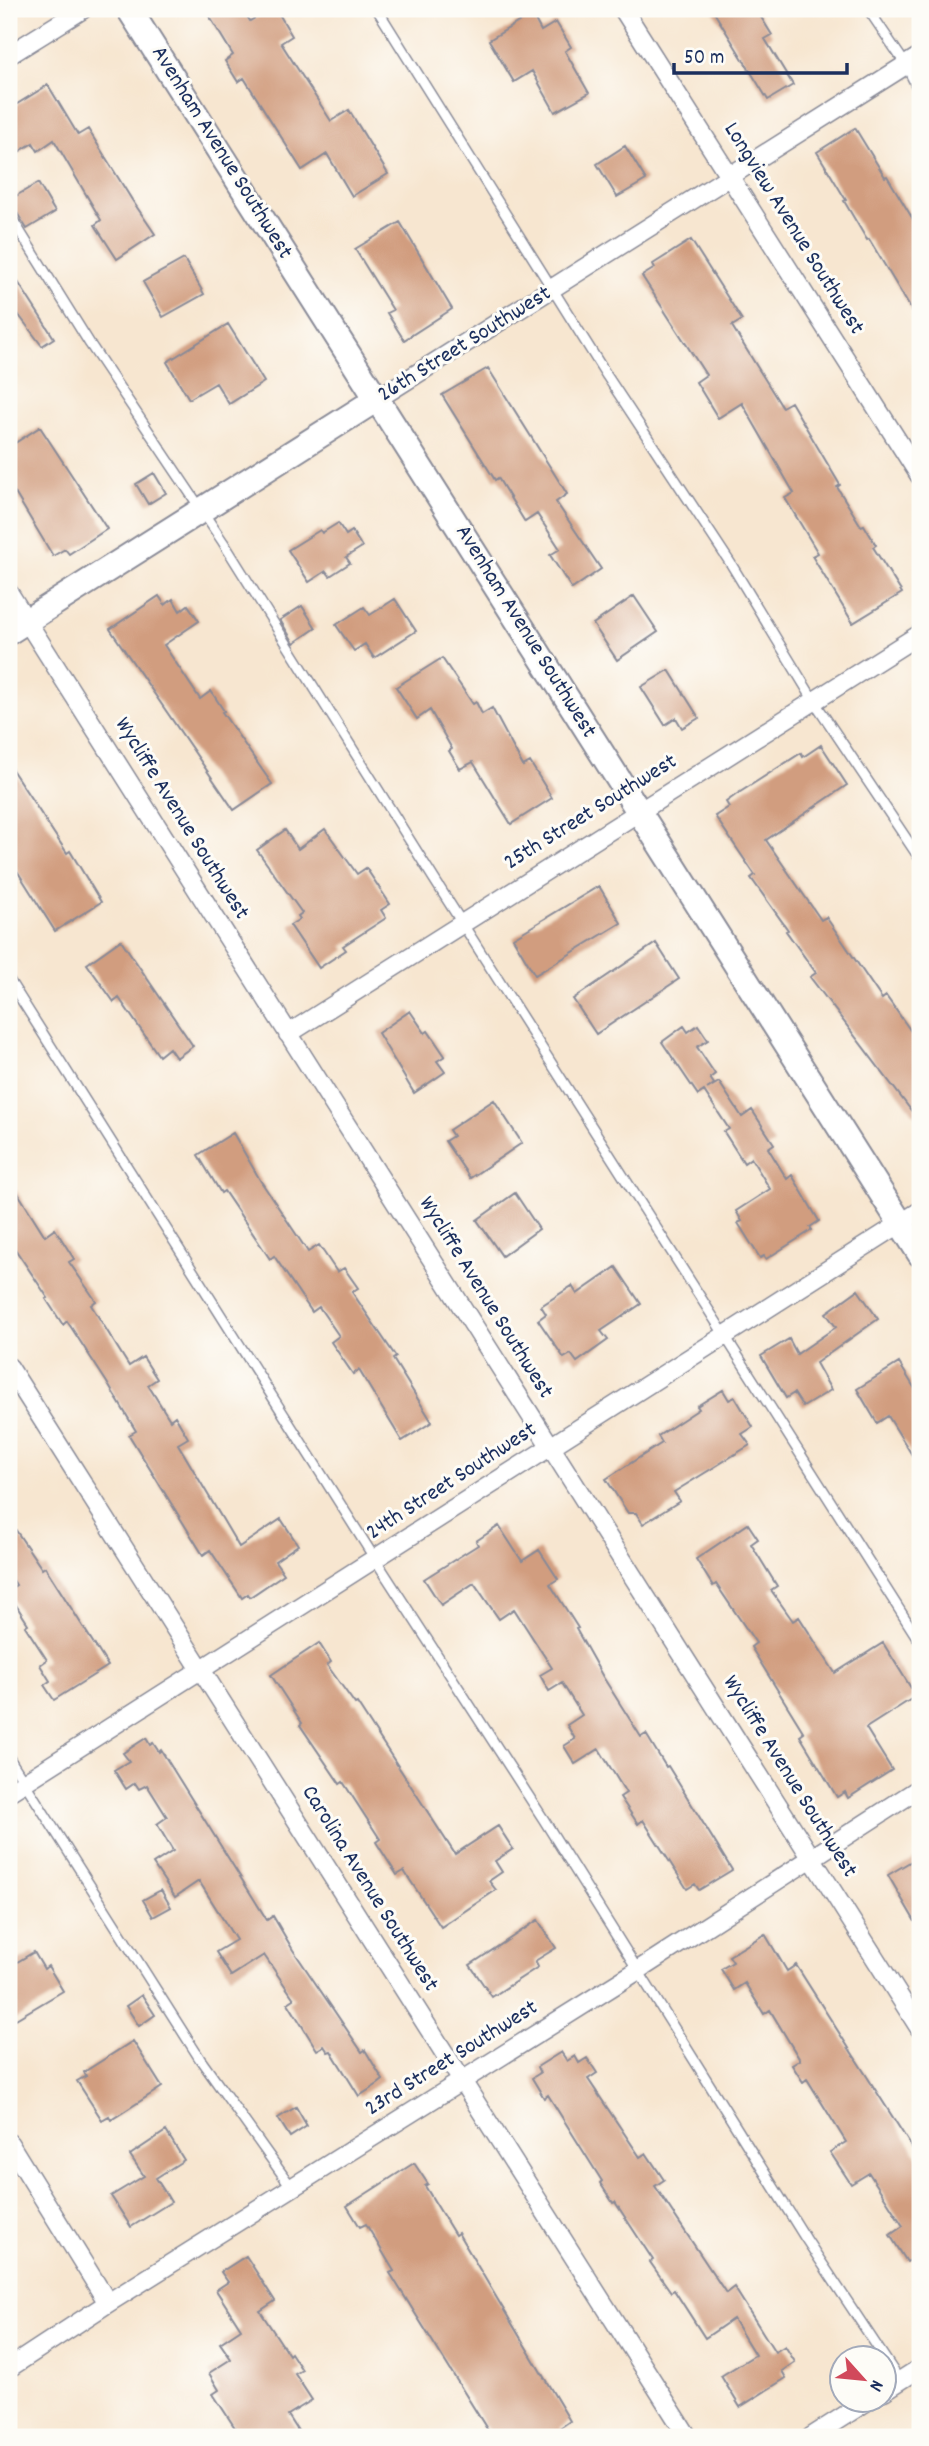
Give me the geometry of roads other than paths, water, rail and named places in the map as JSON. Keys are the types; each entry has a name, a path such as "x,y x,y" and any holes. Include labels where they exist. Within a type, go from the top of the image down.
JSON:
{"street":[{"path":"9,55 82,9"},
{"name":"Avenham Avenue Southwest","path":"129,9 639,812 911,1217 920,1254"},
{"name":"Longview Avenue Southwest","path":"623,9 920,476"},
{"name":"26th Street Southwest","path":"18,627 913,61"},
{"name":"Wycliffe Avenue Southwest","path":"9,593 18,627 288,1034 920,2029"},
{"name":"25th Street Southwest","path":"288,1034 920,634"},
{"name":"24th Street Southwest","path":"16,1787 911,1217"},
{"name":"Carolina Avenue Southwest","path":"9,1367 688,2437"},
{"name":"23rd Street Southwest","path":"9,2368 108,2303 463,2082 920,1788"},
{"path":"9,2143 108,2303"},
{"path":"900,2381 920,2368"},
{"path":"811,2437 847,2414"}],"lane":[{"path":"377,9 607,376 731,564 814,701 920,859"},
{"path":"869,9 913,61 920,93"},
{"path":"9,214 90,344 202,509 920,1643"},
{"path":"9,980 375,1559 544,1820 806,2239 900,2381"},
{"path":"9,1758 16,1787 200,2059 292,2188"},
{"path":"919,2437 920,2430"}]}
